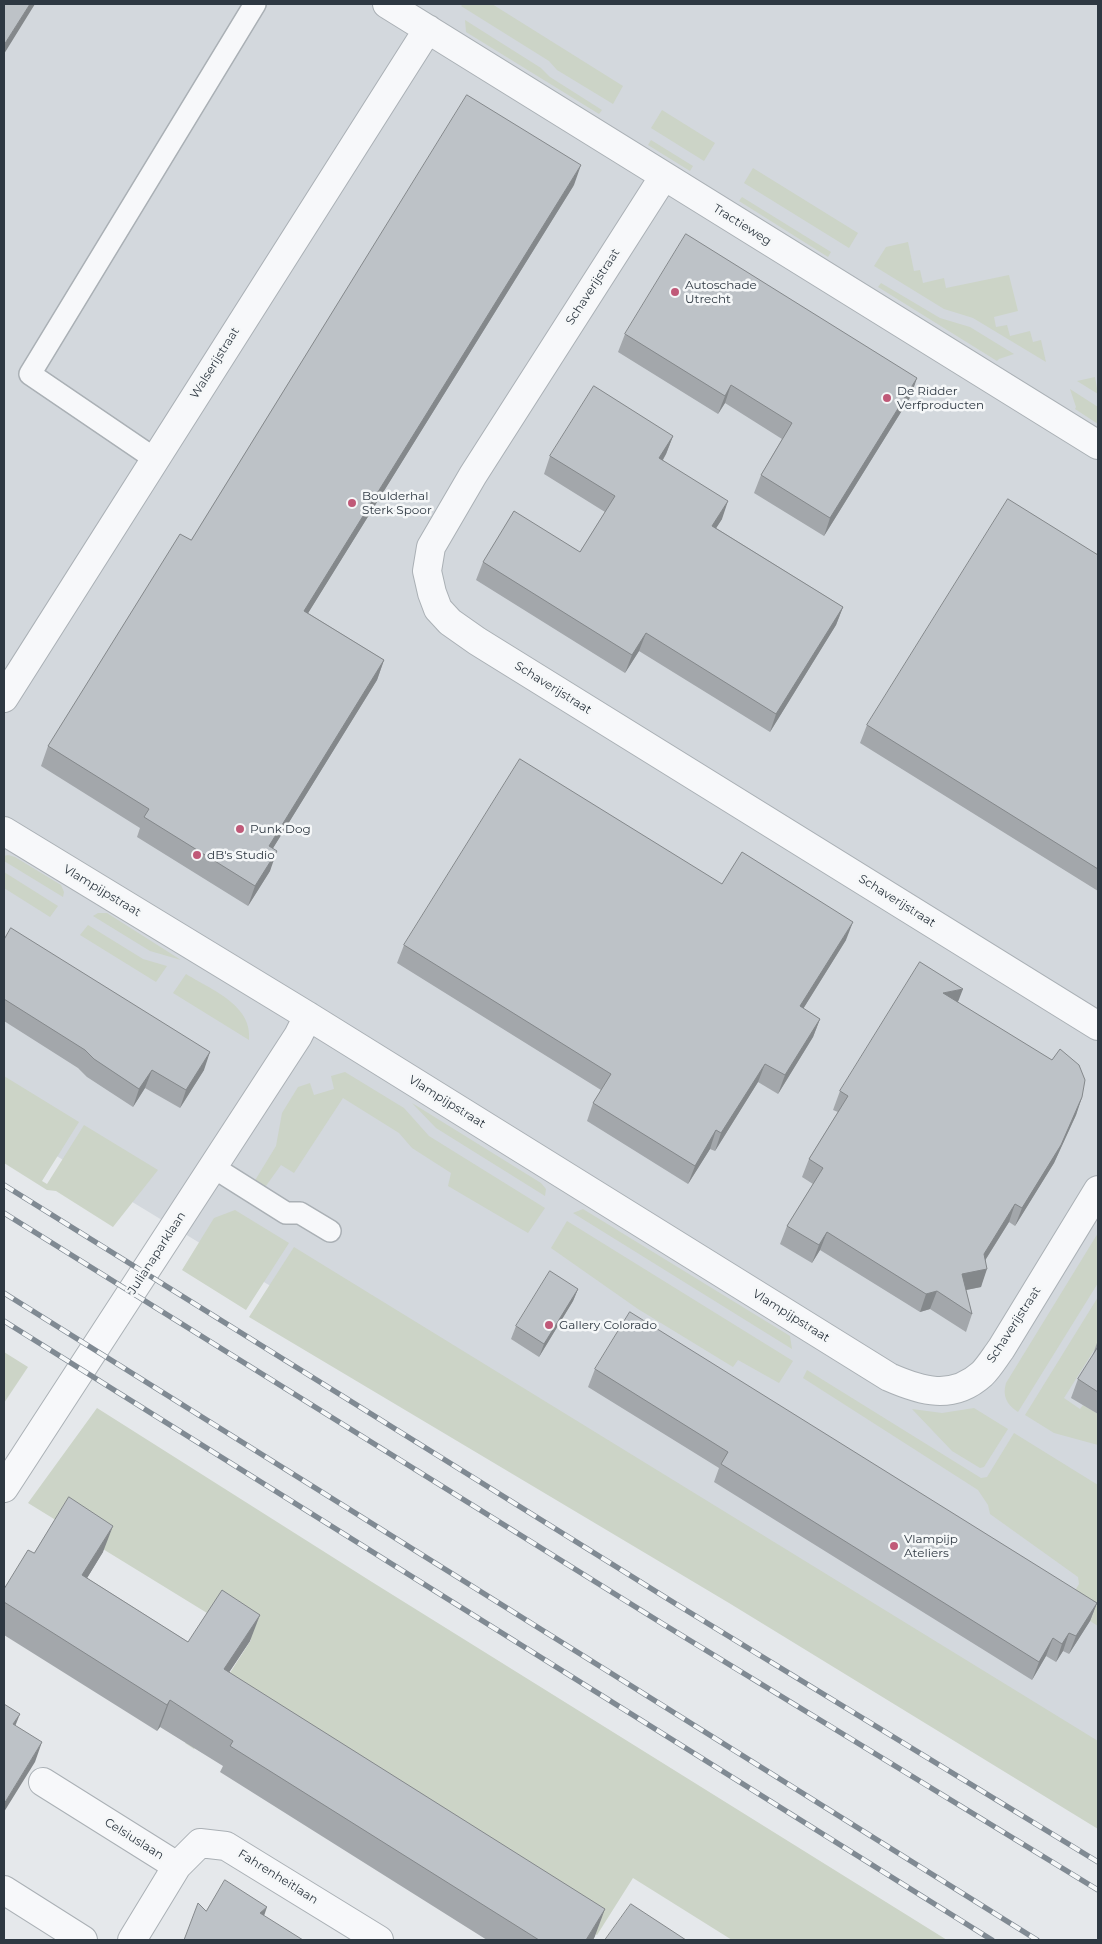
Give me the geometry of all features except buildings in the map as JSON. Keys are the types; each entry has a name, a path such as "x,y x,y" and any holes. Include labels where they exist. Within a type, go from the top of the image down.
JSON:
{"street":[{"name":"Tractieweg","path":"387,4 1098,445"},
{"name":"Walserijstraat","path":"4,698 428,29"},
{"name":"Schaverijstraat","path":"664,176 473,475 431,547 427,571 438,609 450,622 486,646 1098,1026"},
{"name":"Vlampijpstraat","path":"4,831 308,1016 889,1377"},
{"name":"Julianaparklaan","path":"4,1488 213,1167 308,1016"},
{"name":"Schaverijstraat","path":"889,1377 918,1390 940,1392 966,1385 983,1374 1098,1190"},
{"name":"Celsiuslaan","path":"43,1782 177,1866 132,1940"},
{"name":"Fahrenheitlaan","path":"177,1866 200,1843 226,1846 379,1940"},
{"path":"4,1890 84,1940"}],"lane":[{"path":"154,459 30,374 255,4"},
{"path":"213,1167 286,1214 300,1213 330,1231"}],"shaded area":[{"path":"4,4 1098,4 1098,1789 4,1124"},
{"path":"463,4 492,4 623,86 613,104 557,70 549,61 461,6"},
{"path":"465,20 541,68 550,77 602,110 599,114 466,32"},
{"path":"662,110 715,143 704,161 651,128"},
{"path":"651,140 693,166 690,171 648,145"},
{"path":"753,168 858,233 849,248 744,183"},
{"path":"742,197 831,252 828,257 739,201"},
{"path":"908,242 914,271 920,270 923,283 944,278 946,288 1009,275 1018,311 994,317 996,327 1007,325 1010,336 1030,331 1033,342 1041,340 1046,362 973,318 944,309 874,266 886,247"},
{"path":"881,283 940,318 970,327 1014,354 997,361 878,287"},
{"path":"1095,377 1098,394 1077,381"},
{"path":"1070,389 1098,407 1098,424 1075,409"},
{"path":"4,856 15,857 61,885 64,892 63,897 4,861"},
{"path":"4,872 58,906 50,917 4,888"},
{"path":"98,913 107,913 181,960 150,951 93,916"},
{"path":"88,925 143,959 167,966 156,982 80,935"},
{"path":"186,974 218,992 237,1008 244,1017 248,1028 249,1040 173,993"},
{"path":"345,1072 404,1108 429,1136 545,1208 528,1233 448,1186 451,1173 412,1148 399,1133 343,1098 294,1173 281,1165 263,1190 254,1182 276,1146 282,1113 298,1087 310,1083 314,1095 334,1089 331,1076"},
{"path":"4,1076 79,1122 42,1181 47,1184 84,1125 158,1170 113,1227 56,1191 47,1190 4,1163"},
{"path":"412,1103 541,1183 546,1189 545,1196 436,1128"},
{"path":"583,1209 790,1336 792,1349 573,1213"},
{"path":"235,1210 289,1243 246,1310 182,1270 214,1218"},
{"path":"567,1221 793,1361 779,1383 738,1360 733,1367 638,1309 551,1248"},
{"path":"1098,1233 1098,1283 1018,1412 1006,1400 1006,1383"},
{"path":"294,1247 1098,1741 1098,1829 729,1603 249,1317"},
{"path":"1098,1297 1098,1344 1064,1398 1080,1409 1083,1405 1098,1414 1098,1445 1054,1433 1025,1415"},
{"path":"4,1352 28,1367 4,1403"},
{"path":"807,1370 981,1478 987,1477 1014,1433 1098,1485 1098,1626 1066,1606 1079,1584 1078,1577 990,1514 988,1505 978,1490 803,1378"},
{"path":"97,1408 372,1582 947,1940 732,1940 633,1878 597,1935 225,1700 194,1749 185,1743 251,1640 28,1503"},
{"path":"974,1408 1008,1429 984,1467 980,1468 952,1451 912,1409 942,1413"}],"railway":[{"path":"4,1185 676,1604 1098,1862"},
{"path":"4,1213 663,1624 1098,1890"},
{"path":"4,1293 1037,1940"},
{"path":"4,1321 992,1940"}],"place":[{"name":"Autoschade Utrecht","path":"675,292"},
{"name":"De Ridder Verfproducten","path":"887,398"},
{"name":"Boulderhal Sterk Spoor","path":"352,503"},
{"name":"Punk Dog","path":"240,829"},
{"name":"dB's Studio","path":"197,855"},
{"name":"Gallery Colorado","path":"549,1325"},
{"name":"Vlampijp Ateliers","path":"894,1546"}]}
